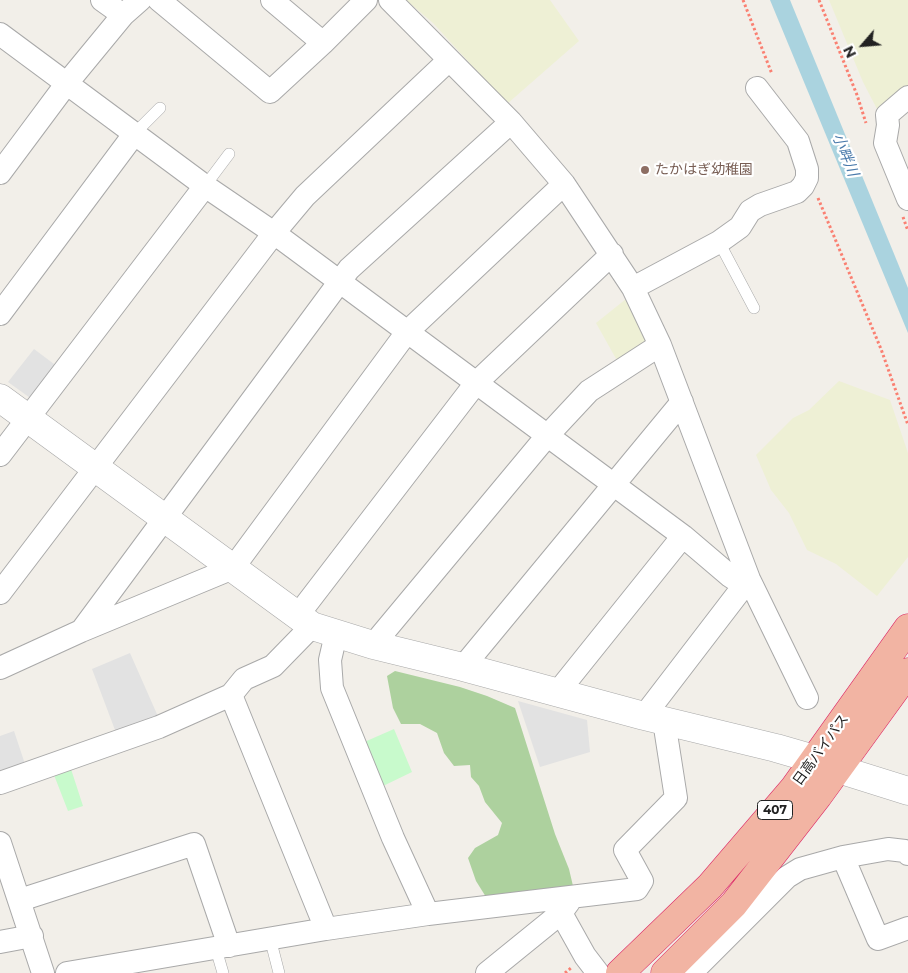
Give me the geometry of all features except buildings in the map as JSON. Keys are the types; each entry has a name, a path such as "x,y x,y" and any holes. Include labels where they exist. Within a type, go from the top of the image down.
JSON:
{"highway":[{"name":"日高バイパス","path":"665,973 734,904 826,764 908,628"},
{"name":"日高バイパス","path":"620,973 710,886 794,788 858,739 908,672"}],"street":[{"path":"102,0 123,15"},
{"path":"0,173 67,84 123,15 140,0"},
{"path":"159,0 270,92 366,0"},
{"path":"272,0 323,43"},
{"path":"390,0 510,122 564,184 633,288 660,345 747,582 807,698"},
{"path":"1,36 205,186 274,233 613,484 683,536 730,576 747,582"},
{"path":"0,593 274,233 305,196 449,60"},
{"path":"633,288 719,242 740,226 750,211 797,192 803,186 807,178 806,169 798,141 765,83"},
{"path":"908,97 887,115 888,125 885,142 908,199"},
{"path":"81,631 349,269 510,122"},
{"path":"0,314 135,133"},
{"path":"0,668 81,631 233,568 407,332 564,184"},
{"path":"0,455 205,186"},
{"path":"0,783 160,727 231,695 244,679 273,666 315,625 476,383 612,254"},
{"path":"373,645 547,436 589,391 660,345"},
{"path":"0,398 96,466 233,568 315,625 373,645 463,667 826,764 908,791"},
{"path":"463,667 682,402"},
{"path":"557,693 683,536"},
{"path":"67,973 326,929 428,914 567,905 637,889 642,881 625,850 676,798 654,719 747,582"},
{"path":"315,625 332,646 330,660 332,688 393,838 428,914"},
{"path":"231,695 326,929"},
{"path":"0,843 32,936 42,973"},
{"path":"20,900 194,844 222,948"},
{"path":"691,973 786,877 800,869 843,857 888,850 905,851 908,854"},
{"path":"843,857 878,939 908,928"},
{"path":"487,973 567,905"},
{"path":"567,905 585,956 598,973"},
{"path":"0,942 32,936"}],"lane":[{"path":"135,133 160,108"},
{"path":"205,186 229,154"},
{"path":"719,242 754,308"},
{"path":"270,938 279,973"},
{"path":"222,948 223,973"}],"path":[{"path":"742,0 765,83"},
{"path":"819,0 857,95 867,128"},
{"path":"806,169 881,349 908,425"}],"green space":[{"path":"406,0 550,0 579,41 507,104 433,23"},
{"path":"829,0 908,0 908,85 878,111 863,82"},
{"path":"626,299 647,339 642,349 619,364 596,323"},
{"path":"839,381 890,400 908,453 908,557 877,596 836,564 807,550 789,513 771,490 756,455 793,418 809,410"},
{"path":"395,671 460,687 515,708 573,886 486,897 476,881 468,858 475,848 498,835 502,823 485,802 479,786 471,777 470,765 454,766 444,753 437,733 420,724 401,724 393,708 387,676"},
{"path":"394,729 412,772 381,787 362,743"},
{"path":"71,769 83,806 68,811 54,775"}],"shaded area":[{"path":"34,349 58,367 33,400 8,382"},
{"path":"130,653 160,721 118,738 92,669"},
{"path":"518,701 587,720 590,752 540,767"},
{"path":"14,731 26,767 0,776 0,736"}],"water":[{"name":"小畔川","path":"770,0 790,0 908,288 908,333"}],"place":[{"name":"たかはぎ幼稚園","path":"645,170"}]}
